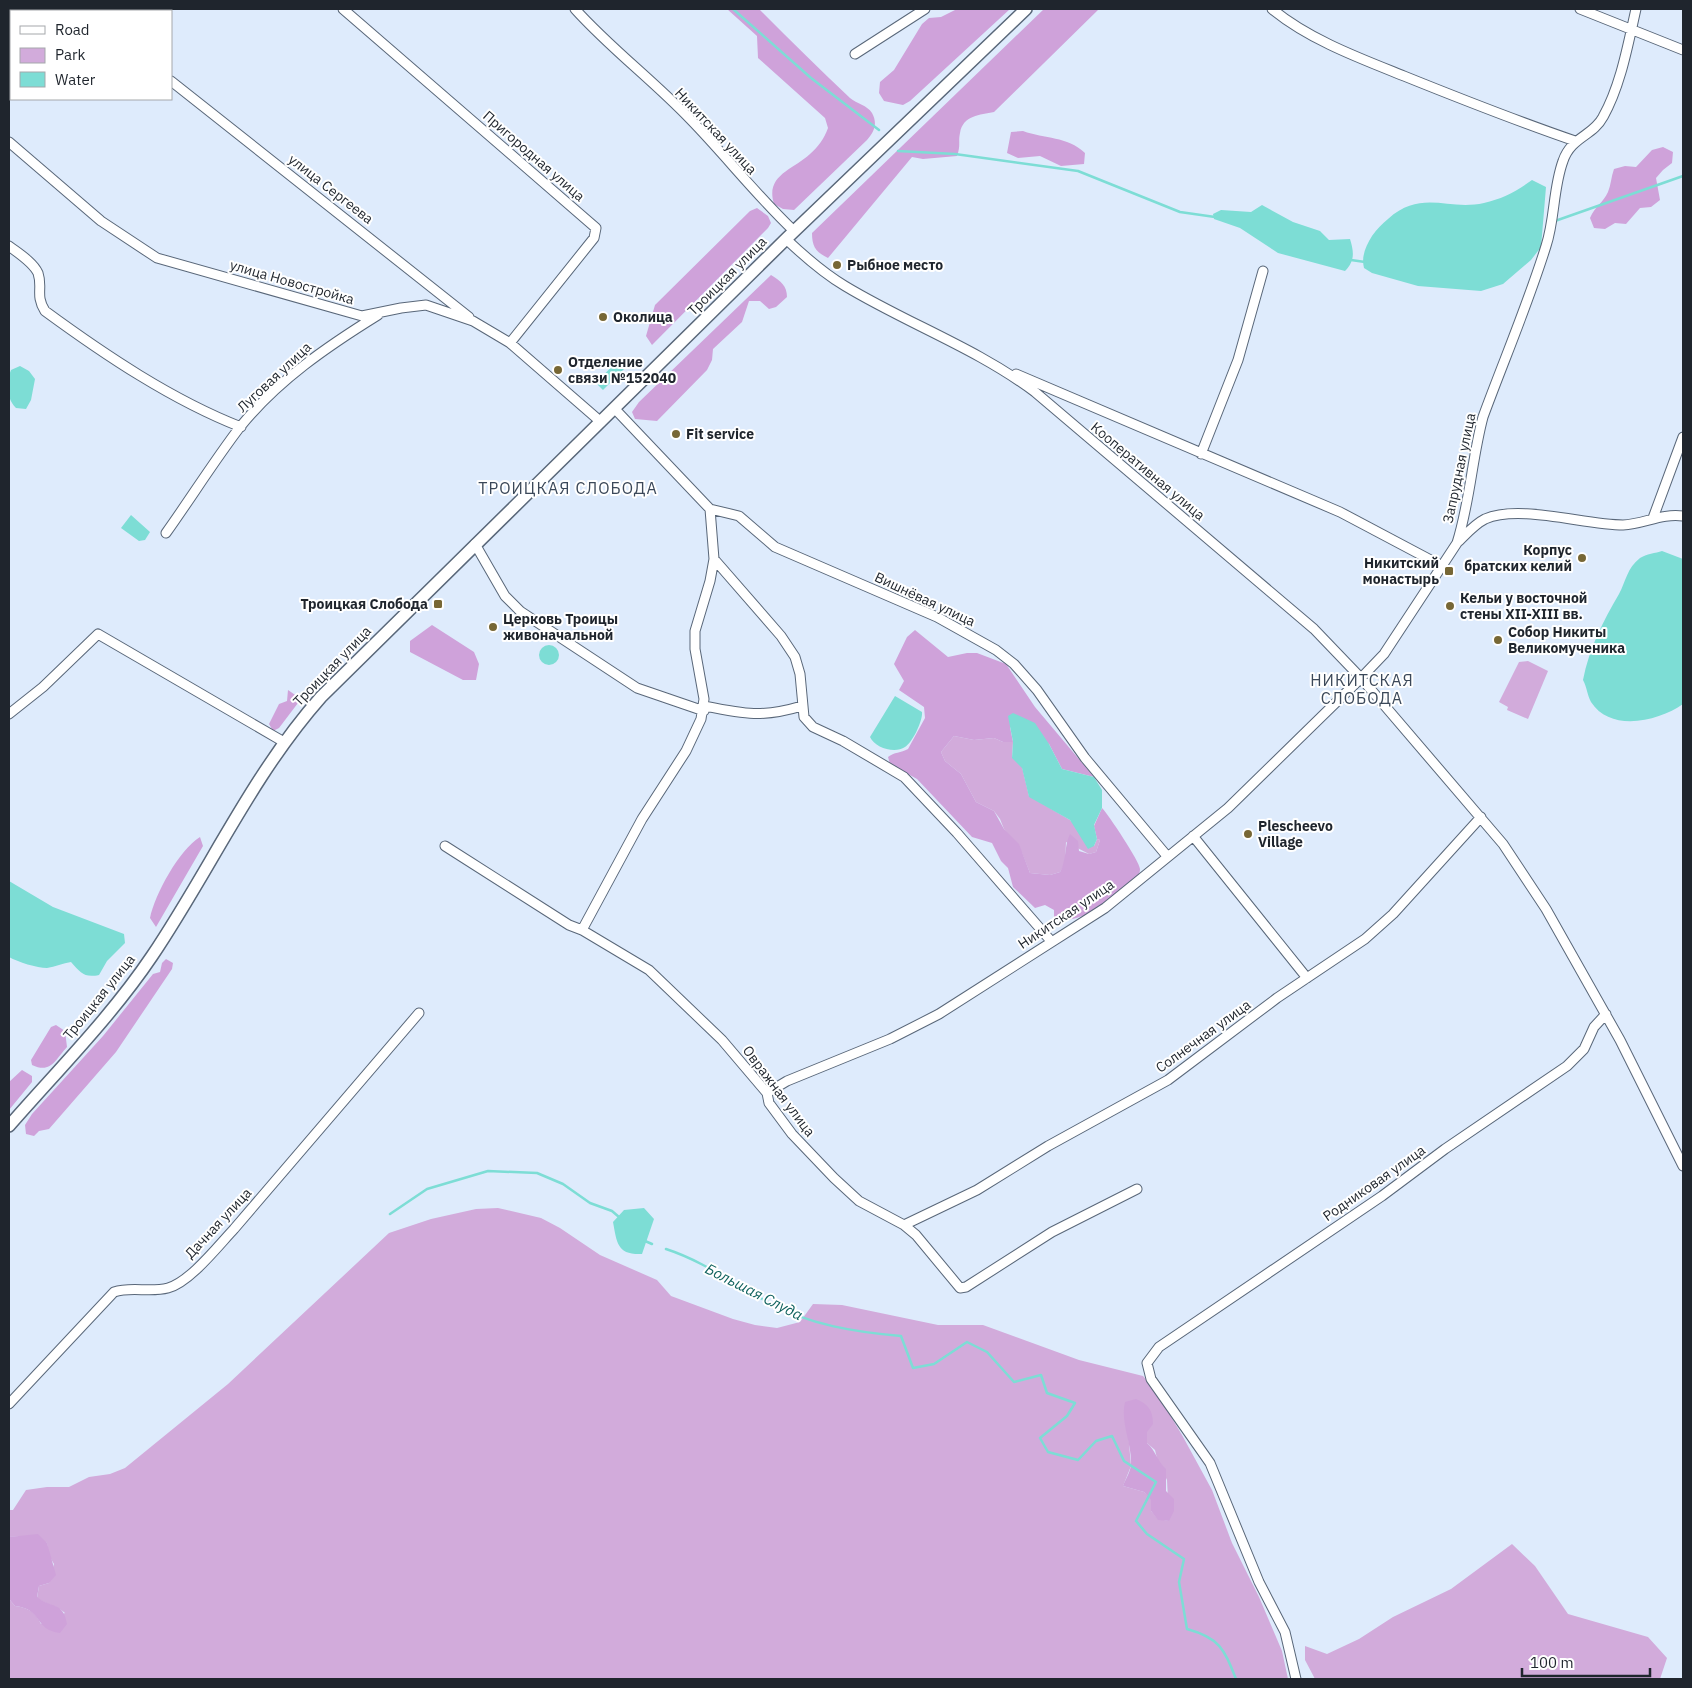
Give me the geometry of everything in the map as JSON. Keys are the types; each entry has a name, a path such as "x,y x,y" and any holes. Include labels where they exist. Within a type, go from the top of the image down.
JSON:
{"main road":[{"name":"Троицкая улица","path":"9,1126 90,1033 151,957 284,742 331,686 790,235 1026,9"}],"street":[{"name":"Пригородная улица","path":"344,9 596,228 594,238 510,344"},
{"name":"Никитская улица","path":"575,9 599,35 690,119 790,235"},
{"path":"855,54 924,9"},
{"path":"1272,9 1325,43 1373,64 1503,116 1575,140 1589,133 1602,119 1614,91 1636,9"},
{"path":"1580,9 1683,49"},
{"name":"улица Сергеева","path":"172,82 473,321"},
{"name":"Запрудная улица","path":"1362,678 1384,654 1457,543 1483,417 1547,245 1551,216 1564,158 1575,140"},
{"name":"улица Новостройка","path":"9,142 101,221 157,258 362,316 426,305 473,321 510,344 600,422"},
{"name":"Кооперативная улица","path":"790,235 815,266 844,286 1006,370 1035,392 1314,629 1362,678 1481,817 1523,872 1606,1014 1683,1166"},
{"path":"9,246 28,261 38,273 39,301 46,311 140,374 224,420 241,427"},
{"path":"1201,454 1238,360 1263,271"},
{"name":"Луговая улица","path":"166,533 241,427 290,377 316,355 385,311"},
{"path":"1006,370 1048,386 1201,454 1340,512 1442,566"},
{"path":"582,930 642,819 686,752 704,708 695,649 695,631 710,581 714,559 710,509 614,408"},
{"path":"1653,518 1683,437"},
{"name":"Вишнёвая улица","path":"710,509 739,516 775,547 937,617 996,650 1014,664 1037,690 1085,758 1168,856"},
{"path":"1457,543 1472,527 1485,519 1502,514 1562,517 1620,525 1639,524 1653,518 1683,516"},
{"path":"475,544 505,596 520,611 636,688 704,708 762,715 777,714 802,706"},
{"path":"714,559 763,614 795,657 800,674 804,717 813,727 843,741 904,777 957,832 1051,941"},
{"path":"9,714 43,686 98,634 284,742"},
{"name":"Никитская улица","path":"767,1093 787,1081 890,1039 939,1014 1105,908 1228,808 1362,678"},
{"name":"Солнечная улица","path":"904,1225 977,1190 1048,1146 1168,1080 1307,978 1365,939 1393,914 1481,817"},
{"path":"1192,836 1307,978"},
{"name":"Овражная улица","path":"445,846 569,925 582,930 649,970 722,1040 767,1093 768,1103 792,1134 834,1178 859,1201 904,1225 916,1234 960,1288 966,1287 1052,1232 1137,1189"},
{"name":"Дачная улица","path":"9,1404 114,1292 128,1289 151,1290 169,1288 180,1282 206,1258 234,1229 419,1014"},
{"name":"Родниковая улица","path":"1296,1679 1285,1632 1259,1582 1210,1463 1151,1379 1147,1363 1159,1347 1382,1196 1567,1066 1584,1049 1594,1027 1606,1014"}],"green space":[{"path":"1528,661 1548,671 1528,719 1507,710 1508,707 1499,702 1519,662"},
{"path":"954,736 974,740 994,738 1003,742 1013,742 1012,757 1022,767 1029,796 1070,820 1094,846 1097,839 1100,840 1096,852 1089,854 1066,842 1065,863 1060,872 1050,875 1030,873 1022,853 1004,829 994,811 976,802 961,774 945,761 941,752"},
{"path":"498,1208 541,1218 560,1228 600,1255 657,1280 671,1296 733,1319 755,1325 777,1328 800,1322 813,1304 842,1305 938,1325 983,1325 1079,1360 1143,1376 1155,1390 1212,1490 1232,1543 1259,1597 1282,1651 1288,1679 9,1679 9,1599 15,1606 31,1611 41,1624 65,1613 37,1598 39,1586 49,1583 54,1564 48,1554 47,1543 27,1536 9,1537 9,1510 13,1510 26,1490 47,1487 69,1487 89,1477 110,1474 125,1468 228,1384 389,1233 431,1219 476,1209","holes":["1128,1432 1147,1432 1147,1443 1155,1450 1158,1462 1167,1480 1169,1521 1158,1519 1151,1511 1152,1500 1144,1492 1123,1486 1131,1466"]},
{"path":"1512,1544 1535,1566 1568,1614 1648,1637 1667,1658 1660,1679 1315,1679 1305,1660 1305,1646 1327,1654 1359,1639 1393,1617 1451,1589"}],"shaded area":[{"path":"727,9 759,9 850,98 867,108 874,117 874,128 867,140 794,210 783,209 774,204 773,186 782,174 816,149 828,128 825,118 758,58 757,36"},
{"path":"957,9 1010,9 910,101 903,105 884,101 879,93 880,82 894,70 922,24 929,18 941,17"},
{"path":"1044,9 1099,9 994,112 968,119 960,133 957,156 923,159 912,157 828,258 820,254 814,245 812,233"},
{"path":"1023,131 1071,144 1085,153 1084,164 1061,166 1040,156 1018,158 1007,153 1011,132"},
{"path":"1663,147 1673,152 1672,163 1656,178 1660,200 1651,207 1640,208 1626,224 1615,223 1605,229 1594,228 1590,218 1608,192 1614,169 1625,166 1636,167 1652,150"},
{"path":"757,208 768,216 771,223 768,228 652,345 646,336 655,305 750,211"},
{"path":"771,275 783,284 787,297 776,307 769,309 760,301 749,301 742,322 713,349 712,360 707,370 657,421 635,419 632,412 639,402"},
{"path":"432,625 474,652 479,664 476,680 463,680 410,652 410,641"},
{"path":"915,630 948,657 977,653 1006,664 1035,707 1094,777 1062,769 1049,744 1010,727 1013,742 1003,742 994,738 974,740 954,736 941,752 945,761 961,774 976,802 994,811 1004,829 1019,844 1030,873 1050,875 1060,872 1070,834 1078,841 1079,851 1089,854 1096,852 1100,840 1097,839 1094,826 1102,808 1135,857 1140,869 1138,877 1109,900 1088,913 1066,920 1054,919 1054,910 1045,905 1035,908 1013,887 1008,868 1001,861 992,843 972,837 917,779 890,764 888,757 908,749 925,718 924,707 899,690 904,681 894,664 907,637"},
{"path":"288,690 301,699 279,728 273,731 269,724 279,704 287,701"},
{"path":"200,837 203,846 156,927 150,918 162,885 176,862 192,843"},
{"path":"166,959 173,963 172,969 116,1052 49,1129 39,1131 34,1136 26,1134 25,1125 32,1114 103,1036 153,974 160,972 162,963"},
{"path":"56,1025 65,1031 67,1047 56,1061 48,1067 32,1065 31,1060 51,1027"},
{"path":"22,1070 32,1076 32,1082 9,1110 9,1082"},
{"path":"1136,1399 1147,1405 1151,1411 1153,1424 1147,1432 1147,1443 1166,1469 1166,1491 1174,1499 1174,1511 1169,1521 1158,1520 1151,1511 1151,1500 1144,1492 1123,1486 1131,1464 1124,1417 1125,1402"},
{"path":"38,1534 47,1543 56,1575 49,1583 39,1586 37,1597 56,1606 63,1612 67,1624 60,1633 46,1628 30,1611 15,1606 9,1599 9,1537"}],"water":[{"path":"1532,180 1546,187 1541,247 1531,260 1503,284 1481,291 1418,286 1372,273 1364,268 1363,259 1365,251 1372,236 1388,219 1400,210 1424,203 1471,205 1484,203 1509,194"},
{"path":"1262,205 1293,222 1320,231 1329,240 1350,239 1353,256 1351,264 1345,271 1278,253 1240,228 1214,219 1213,214 1221,210 1251,212"},
{"path":"617,361 624,369 603,390 596,383"},
{"path":"20,366 29,371 35,379 31,400 26,409 16,408 10,400 8,390 11,370"},
{"path":"131,515 150,532 145,540 139,541 121,528"},
{"path":"1662,551 1683,559 1683,704 1649,719 1623,721 1610,718 1600,712 1591,702 1583,680 1589,657 1602,625 1632,566 1642,557"},
{"path":"549,645 556,648 559,655 556,662 549,665 542,662 539,655 542,648"},
{"path":"895,696 922,712 922,716 911,741 901,749 891,750 876,744 870,737"},
{"path":"1013,713 1035,723 1062,769 1094,777 1102,790 1102,808 1094,825 1097,839 1094,846 1088,849 1070,820 1029,797 1022,768 1012,758 1013,742 1008,716"},
{"path":"9,881 53,907 124,934 125,943 107,961 99,975 94,976 83,974 71,962 43,968 9,957"},
{"path":"644,1208 654,1219 642,1254 627,1252 617,1242 613,1222 624,1210"}],"waterway":[{"path":"733,9 811,78 879,130"},
{"path":"898,151 955,154 1078,171 1180,212 1215,217"},
{"path":"1555,221 1683,176"},
{"path":"1351,260 1365,262"},
{"name":"Большая Слуда","path":"390,1214 427,1189 488,1171 537,1173 563,1184 590,1203 612,1211 619,1217"},
{"name":"Большая Слуда","path":"645,1241 652,1244"},
{"name":"Большая Слуда","path":"666,1249 693,1260 784,1310 816,1322 850,1330 901,1336 913,1368 934,1364 967,1342 987,1352 1014,1382 1041,1375 1047,1393 1075,1403 1067,1416 1040,1438 1048,1452 1078,1460 1096,1441 1112,1436 1124,1461 1156,1482 1136,1521 1147,1534 1184,1559 1179,1582 1187,1629 1207,1636 1219,1646 1224,1652 1236,1679"}],"place":[{"name":"Рыбное место","path":"837,265"},
{"name":"Околица","path":"603,317"},
{"name":"Отделение связи №152040","path":"558,370"},
{"name":"Fit service","path":"676,434"},
{"name":"Корпус братских келий","path":"1582,558"},
{"name":"Никитский монастырь","path":"1449,571"},
{"name":"Троицкая Слобода","path":"438,604"},
{"name":"Кельи у восточной стены XII-XIII вв.","path":"1450,606"},
{"name":"Церковь Троицы живоначальной","path":"493,627"},
{"name":"Собор Никиты Великомученика","path":"1498,640"},
{"name":"Plescheevo Village","path":"1248,834"}],"district":[{"name":"ТРОИЦКАЯ СЛОБОДА","path":"568,488"},
{"name":"НИКИТСКАЯ СЛОБОДА","path":"1362,689"}]}
